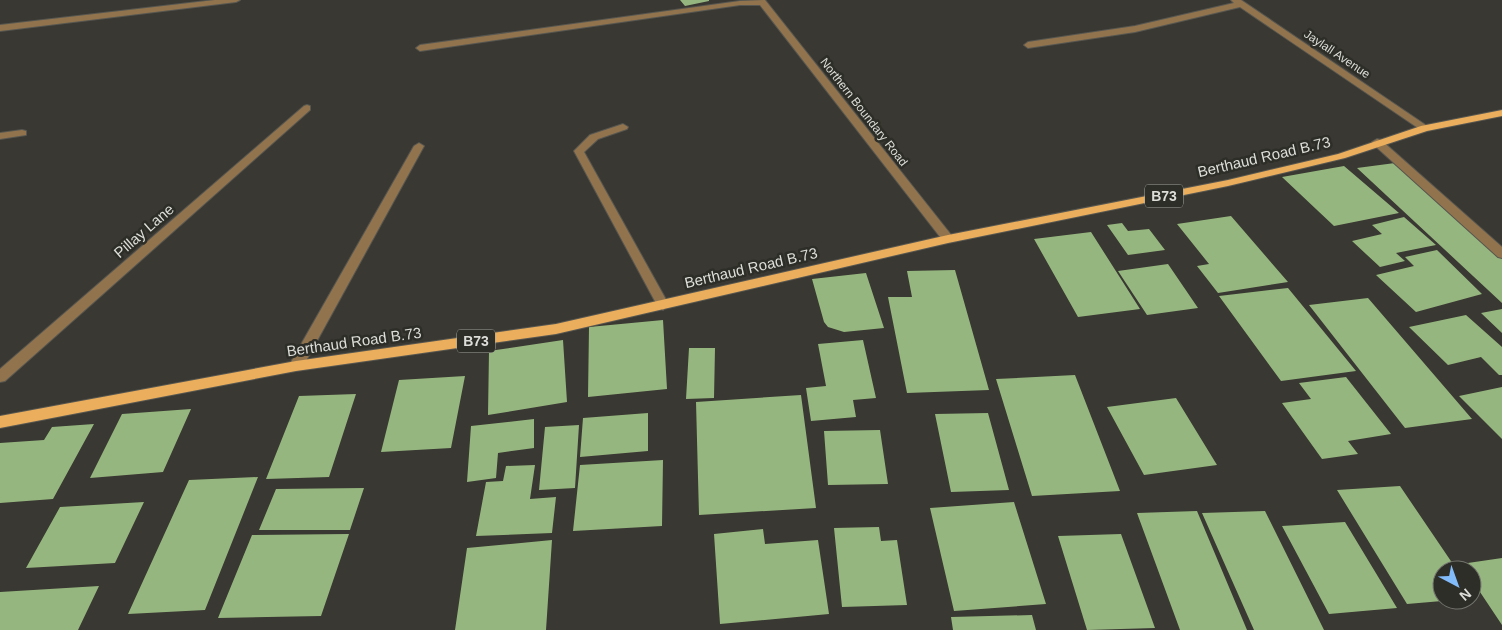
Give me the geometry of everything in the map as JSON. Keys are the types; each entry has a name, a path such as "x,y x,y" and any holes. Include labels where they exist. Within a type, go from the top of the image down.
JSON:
{"main road":[{"name":"Berthaud Road B.73","path":"0,422 296,366 556,329 948,239 1228,183 1342,156 1377,142 1425,128 1502,113"}],"street":[{"path":"0,28 236,0"},
{"path":"420,48 762,1"},
{"name":"Northern Boundary Road","path":"762,1 948,239"},
{"path":"1028,46 1135,28 1238,2"},
{"name":"Jaylall Avenue","path":"1238,2 1425,128"},
{"name":"Pillay Lane","path":"0,377 307,108"},
{"path":"623,127 594,137 579,152 663,305"},
{"path":"0,136 22,133"},
{"path":"1377,142 1502,254"},
{"path":"296,366 419,146"}],"building":[{"path":"680,0 709,0 709,1 685,6"},
{"path":"1395,163 1502,258 1502,303 1357,168"},
{"path":"1344,166 1399,213 1334,226 1282,177"},
{"path":"1231,216 1288,282 1218,293 1197,266 1209,264 1177,224"},
{"path":"1404,217 1436,245 1396,253 1405,261 1380,267 1352,241 1382,234 1372,225"},
{"path":"1122,223 1128,231 1149,229 1165,250 1128,255 1107,225"},
{"path":"1091,232 1140,309 1078,317 1034,239"},
{"path":"1437,250 1482,294 1416,312 1376,275 1414,266 1405,257"},
{"path":"1168,264 1198,308 1147,315 1118,271"},
{"path":"955,270 989,390 907,393 888,297 912,297 907,271"},
{"path":"866,273 884,328 844,332 828,327 824,322 812,279"},
{"path":"1288,288 1356,371 1281,381 1219,296"},
{"path":"1368,298 1472,419 1405,428 1309,305"},
{"path":"1502,309 1502,333 1481,313"},
{"path":"1466,315 1502,347 1502,375 1499,375 1481,357 1448,365 1409,327"},
{"path":"663,320 667,389 588,397 589,327"},
{"path":"563,340 567,402 488,415 489,351"},
{"path":"863,340 876,398 853,400 856,417 811,421 806,388 826,386 818,344"},
{"path":"689,348 715,348 714,398 686,399"},
{"path":"1075,375 1120,491 1032,496 996,379"},
{"path":"465,376 451,448 381,452 399,380"},
{"path":"1346,377 1391,434 1348,441 1358,454 1322,459 1282,403 1311,399 1299,383"},
{"path":"1502,387 1502,439 1459,396"},
{"path":"356,394 329,477 266,479 299,396"},
{"path":"801,395 816,508 699,515 696,402"},
{"path":"1176,398 1217,465 1144,475 1107,407"},
{"path":"191,409 163,472 90,478 122,414"},
{"path":"648,413 648,451 580,457 583,418"},
{"path":"988,413 1009,490 951,492 935,414"},
{"path":"534,419 534,448 498,453 496,478 467,482 471,426"},
{"path":"94,424 53,499 0,503 0,443 44,440 52,427"},
{"path":"579,425 575,488 539,490 545,427"},
{"path":"880,430 888,484 828,485 824,431"},
{"path":"663,460 662,526 573,531 580,465"},
{"path":"535,465 530,499 556,497 552,533 476,536 486,482 503,481 506,466"},
{"path":"258,477 205,610 128,614 189,480"},
{"path":"1400,486 1450,560 1432,560 1432,602 1407,604 1337,490"},
{"path":"364,488 350,530 259,530 276,489"},
{"path":"144,502 115,563 26,568 60,507"},
{"path":"1014,502 1046,604 954,611 930,508"},
{"path":"1197,511 1247,630 1180,630 1137,513"},
{"path":"1265,511 1324,630 1254,630 1202,513"},
{"path":"1345,522 1397,608 1329,614 1282,526"},
{"path":"879,527 881,541 897,540 907,605 842,607 834,528"},
{"path":"763,529 765,544 818,540 829,614 720,624 714,534"},
{"path":"349,534 321,616 218,618 252,535"},
{"path":"1121,534 1155,628 1087,630 1058,536"},
{"path":"552,540 546,630 455,630 467,548"},
{"path":"1502,558 1502,625 1482,595 1482,561"},
{"path":"99,586 78,630 0,630 0,592"},
{"path":"1032,615 1036,630 953,630 951,617"}]}
